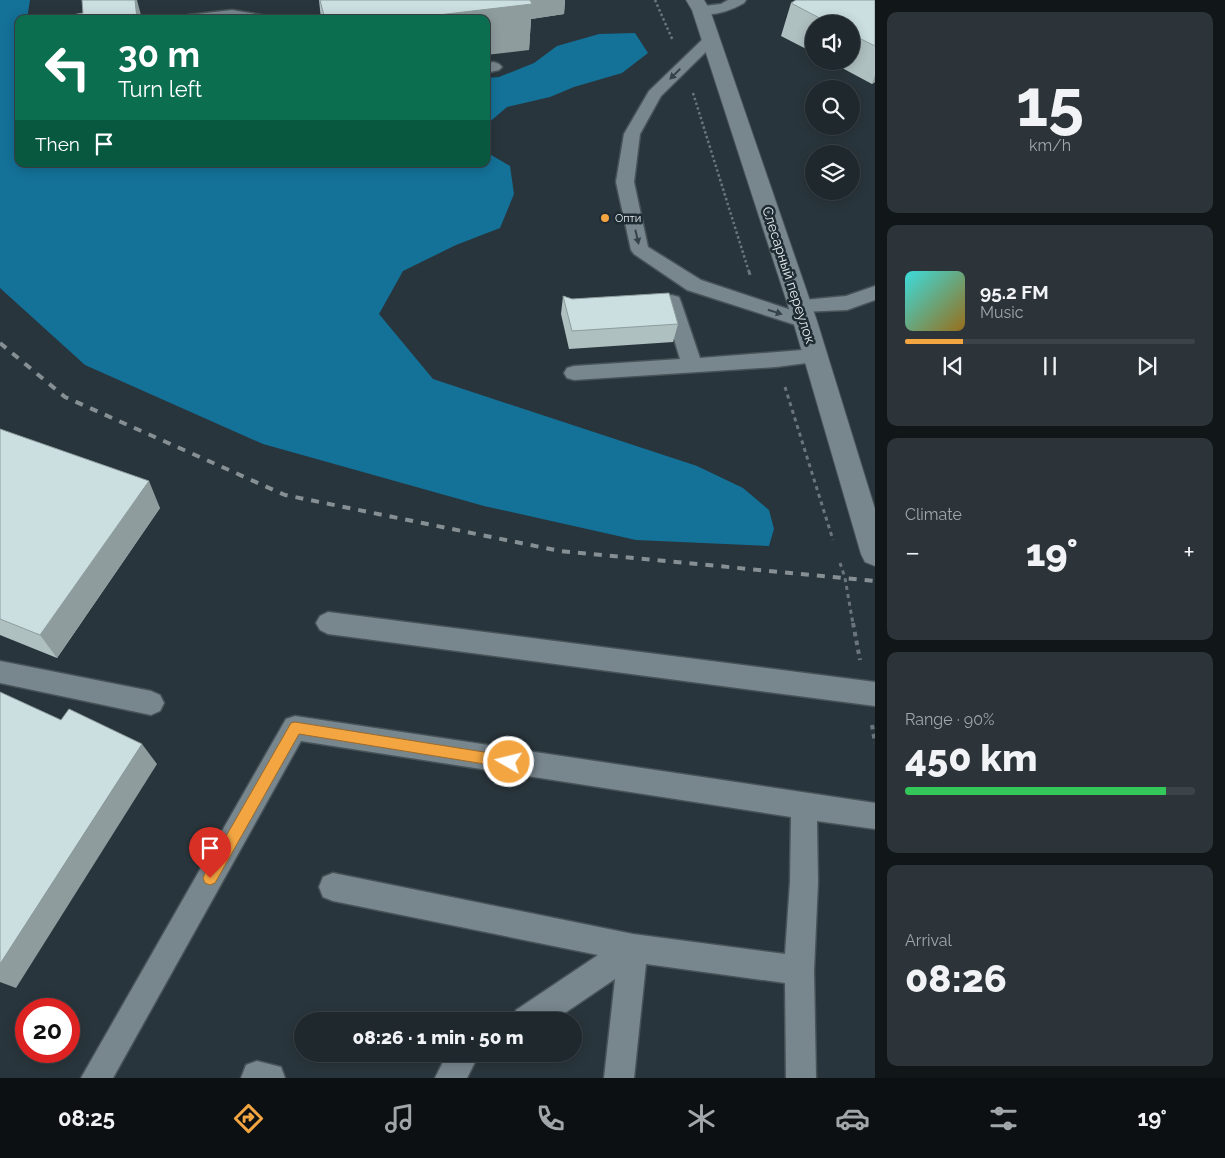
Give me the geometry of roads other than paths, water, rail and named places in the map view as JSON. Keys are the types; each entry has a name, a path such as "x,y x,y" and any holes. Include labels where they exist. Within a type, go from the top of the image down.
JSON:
{"main road":[{"name":"Слесарный переулок","path":"698,5 803,314 875,554"}],"lane":[{"path":"698,5 724,8 739,0"},
{"path":"223,15 238,15"},
{"path":"710,40 655,94 632,134 624,182 640,250 694,285 803,314 847,303 875,293"},
{"path":"626,304 672,302 692,365"},
{"path":"574,373 815,356"},
{"path":"328,623 875,694"},
{"path":"0,672 151,703"},
{"path":"96,1078 295,728 875,816"},
{"path":"801,1078 798,970 804,882 804,812 806,806"},
{"path":"333,886 633,948 798,970"},
{"path":"541,1012 633,948"},
{"path":"619,1078 633,948"},
{"path":"450,1078 459,1062"},
{"path":"256,1078 257,1076 270,1078"}],"railway":[{"path":"0,343 65,397 285,495 560,551 875,581"}],"place":[{"name":"Опти","path":"605,218"}]}
